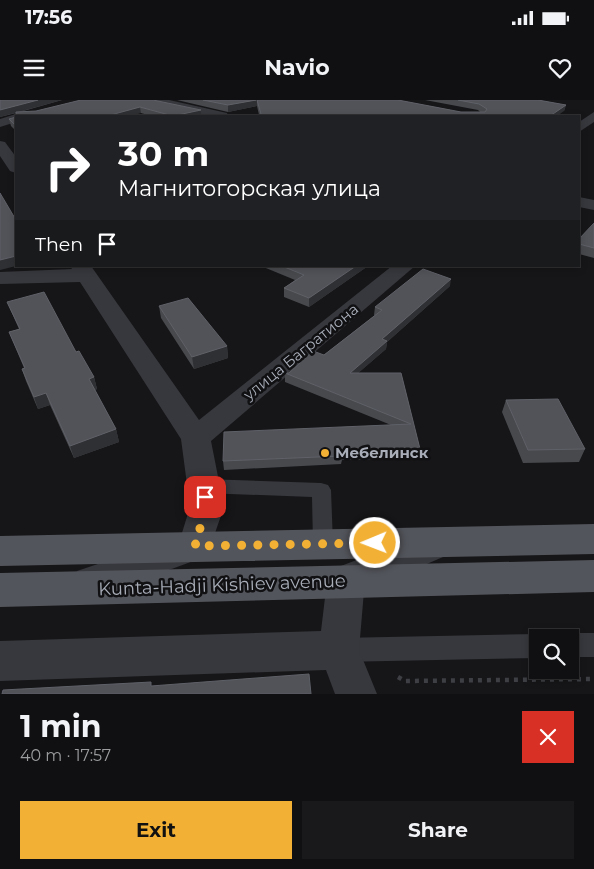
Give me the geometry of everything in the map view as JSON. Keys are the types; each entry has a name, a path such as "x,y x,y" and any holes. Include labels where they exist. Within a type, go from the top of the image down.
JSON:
{"main road":[{"path":"0,551 594,539"},
{"name":"Kunta-Hadji Kishiev avenue","path":"0,590 70,590 346,581 594,576"}],"street":[{"path":"153,100 218,115"},
{"path":"581,134 594,116"},
{"path":"0,123 15,118"},
{"path":"0,145 15,167"},
{"path":"580,202 594,205"},
{"name":"улица Багратиона","path":"196,438 404,267"},
{"path":"0,278 82,270 196,438 206,507 195,546 70,590"},
{"path":"356,694 339,650 346,581 445,542"},
{"path":"0,661 339,650"}],"lane":[{"path":"204,486 321,490 323,544"},
{"path":"579,645 594,645"},
{"path":"339,650 529,646"}],"building":[{"path":"0,100 38,100 0,110"},
{"path":"81,100 153,100 201,110 169,115 140,107 111,115 16,115 16,112 36,111"},
{"path":"203,100 256,100 228,105"},
{"path":"257,100 398,100 461,112 485,112 487,109 479,104 458,100 538,100 566,105 551,115 258,115 261,114"},
{"path":"15,117 15,125 9,119"},
{"path":"0,193 15,218 15,256 0,260"},
{"path":"594,223 594,248 580,244 580,238"},
{"path":"284,267 355,267 309,298 284,288 304,275"},
{"path":"423,269 451,279 382,339 387,341 350,373 401,373 420,449 341,451 342,456 223,461 224,432 411,424 285,373 289,373 313,351 324,355 382,310 375,307"},
{"path":"44,292 76,352 79,351 94,377 89,379 116,429 70,446 46,393 34,397 22,369 25,368 9,332 20,329 7,302"},
{"path":"188,298 227,346 192,357 159,306"},
{"path":"558,399 585,449 528,450 506,400"},
{"path":"309,674 311,694 2,694 3,690 151,682 151,686"}],"place":[{"name":"Мебелинск","path":"325,453"}],"route":[{"path":"205,497 206,507 195,546 375,543"}]}
